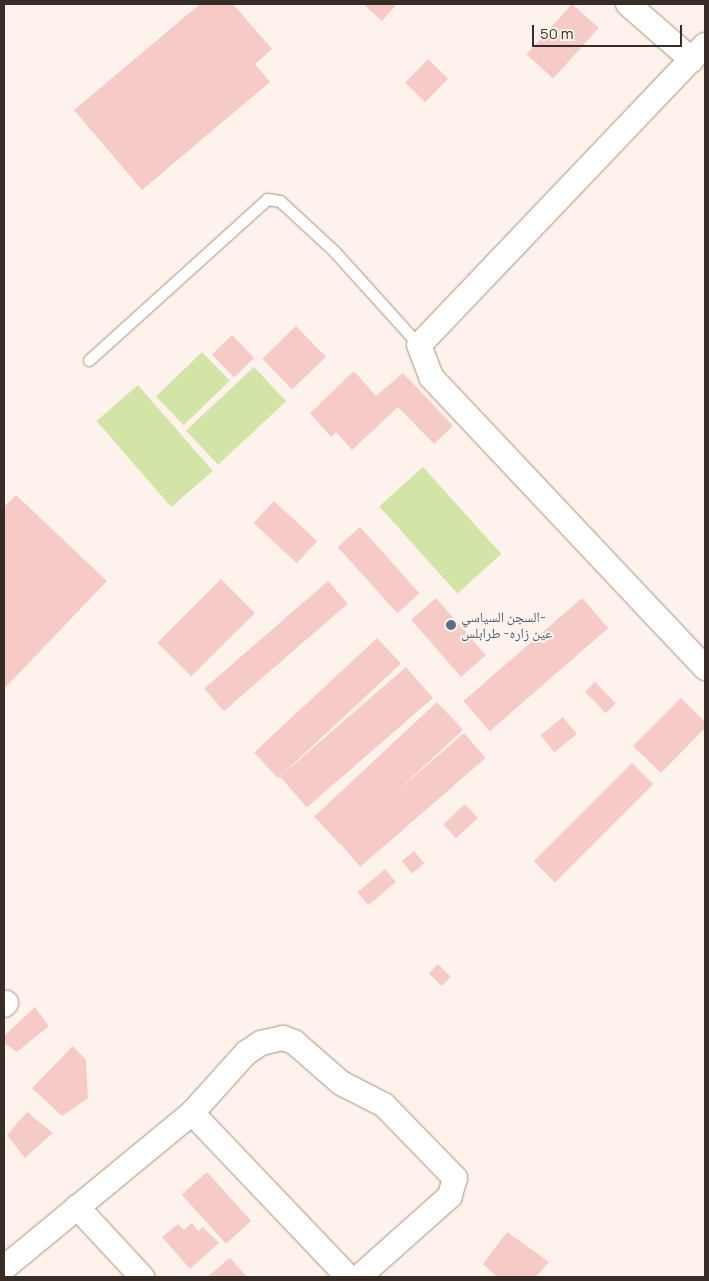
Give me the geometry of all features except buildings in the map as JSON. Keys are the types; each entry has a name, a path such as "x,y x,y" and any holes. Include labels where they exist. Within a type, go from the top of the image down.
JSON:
{"street":[{"path":"628,4 698,53 419,345 431,377 705,668"},
{"path":"4,1268 192,1113 246,1053 261,1043 283,1038 294,1042 340,1083 384,1105 448,1168 455,1190 359,1277"},
{"path":"192,1113 348,1277"},
{"path":"77,1207 142,1277"}],"lane":[{"path":"89,360 267,199 280,201 334,251 419,345"}],"green space":[{"path":"202,352 230,381 184,425 156,396"},
{"path":"254,367 286,401 218,465 186,430"},
{"path":"138,385 213,471 171,507 96,421"},
{"path":"423,467 501,554 457,593 379,506"}],"place":[{"name":"السجن السياسي- عين زاره- طرابلس","path":"451,625"}]}
